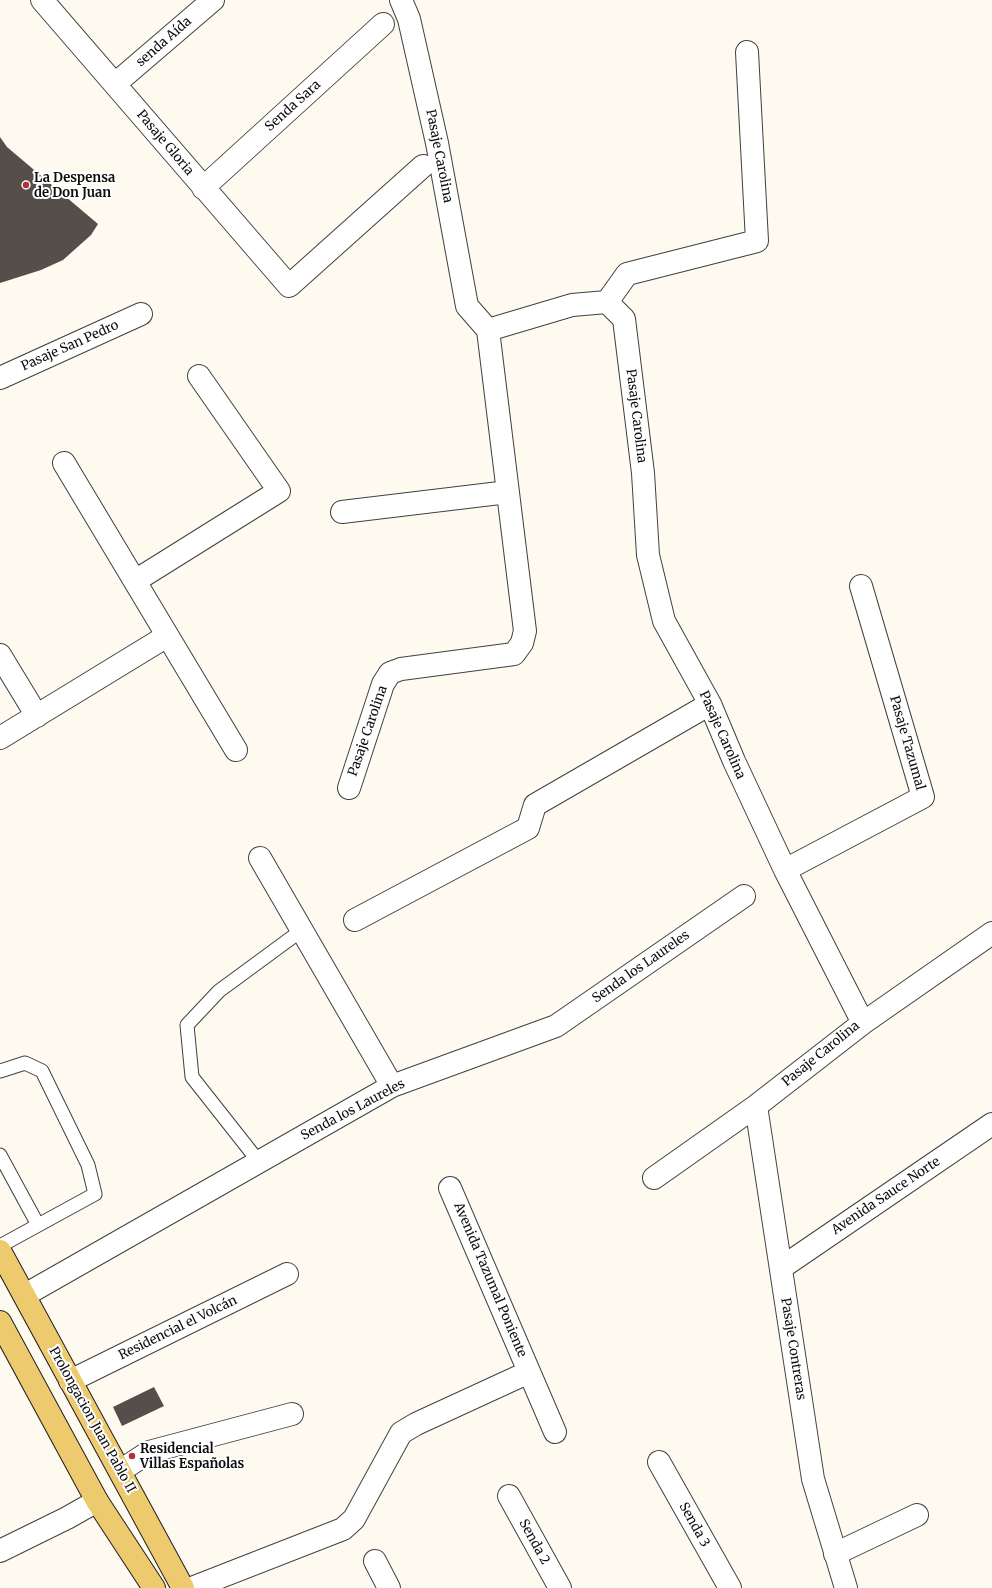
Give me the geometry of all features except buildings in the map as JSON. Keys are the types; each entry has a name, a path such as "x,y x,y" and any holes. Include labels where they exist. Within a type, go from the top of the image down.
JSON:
{"main road":[{"name":"Prolongacion Juan Pablo II","path":"0,1252 25,1295 70,1381 183,1588"},
{"path":"0,1322 97,1501 154,1588"}],"street":[{"name":"Pasaje Gloria","path":"42,0 203,188 290,286 423,166"},
{"name":"senda Aída","path":"115,84 214,0"},
{"name":"Pasaje Carolina","path":"349,788 383,684 390,673 401,669 514,654 522,643 525,631 488,330 467,306 437,143 409,19 401,0"},
{"name":"Senda Sara","path":"203,188 383,24"},
{"path":"488,330 572,305 607,302 627,274 757,241 746,52"},
{"name":"Pasaje Carolina","path":"607,302 624,319 643,473 648,555 664,621 710,704 734,762 785,870 863,1023 756,1106 654,1178"},
{"name":"Pasaje San Pedro","path":"0,378 141,314"},
{"path":"135,581 279,491 199,376"},
{"path":"64,463 236,750"},
{"path":"342,512 508,492"},
{"name":"Pasaje Tazumal","path":"785,870 923,797 861,586"},
{"path":"0,738 167,636"},
{"path":"0,655 37,716"},
{"path":"355,920 528,828 535,804 710,704"},
{"path":"260,858 392,1086"},
{"name":"Senda los Laureles","path":"25,1295 392,1086 556,1026 744,896"},
{"path":"863,1023 992,933"},
{"name":"Pasaje Contreras","path":"756,1106 813,1479 846,1588"},
{"name":"Avenida Sauce Norte","path":"781,1268 992,1124"},
{"name":"Avenida Tazumal Poniente","path":"450,1188 555,1432"},
{"name":"Residencial el Volcán","path":"70,1381 287,1274"},
{"name":"Avenida Tazumal Poniente","path":"192,1588 343,1529 354,1518 401,1433 416,1424 529,1372"},
{"path":"120,1471 149,1452 292,1414"},
{"name":"Senda 3","path":"659,1462 730,1588"},
{"name":"Senda 2","path":"509,1496 560,1588"},
{"path":"0,1551 68,1518 97,1501"},
{"path":"835,1554 917,1515"},
{"path":"375,1561 389,1588"}],"lane":[{"path":"259,1162 192,1077 187,1025 219,991 302,930"},
{"path":"0,1071 25,1063 42,1071 88,1165 95,1194 0,1246"},
{"path":"0,1155 38,1225"}],"place":[{"name":"La Despensa de Don Juan","path":"26,185"},
{"name":"Residencial Villas Españolas","path":"132,1456"}]}
